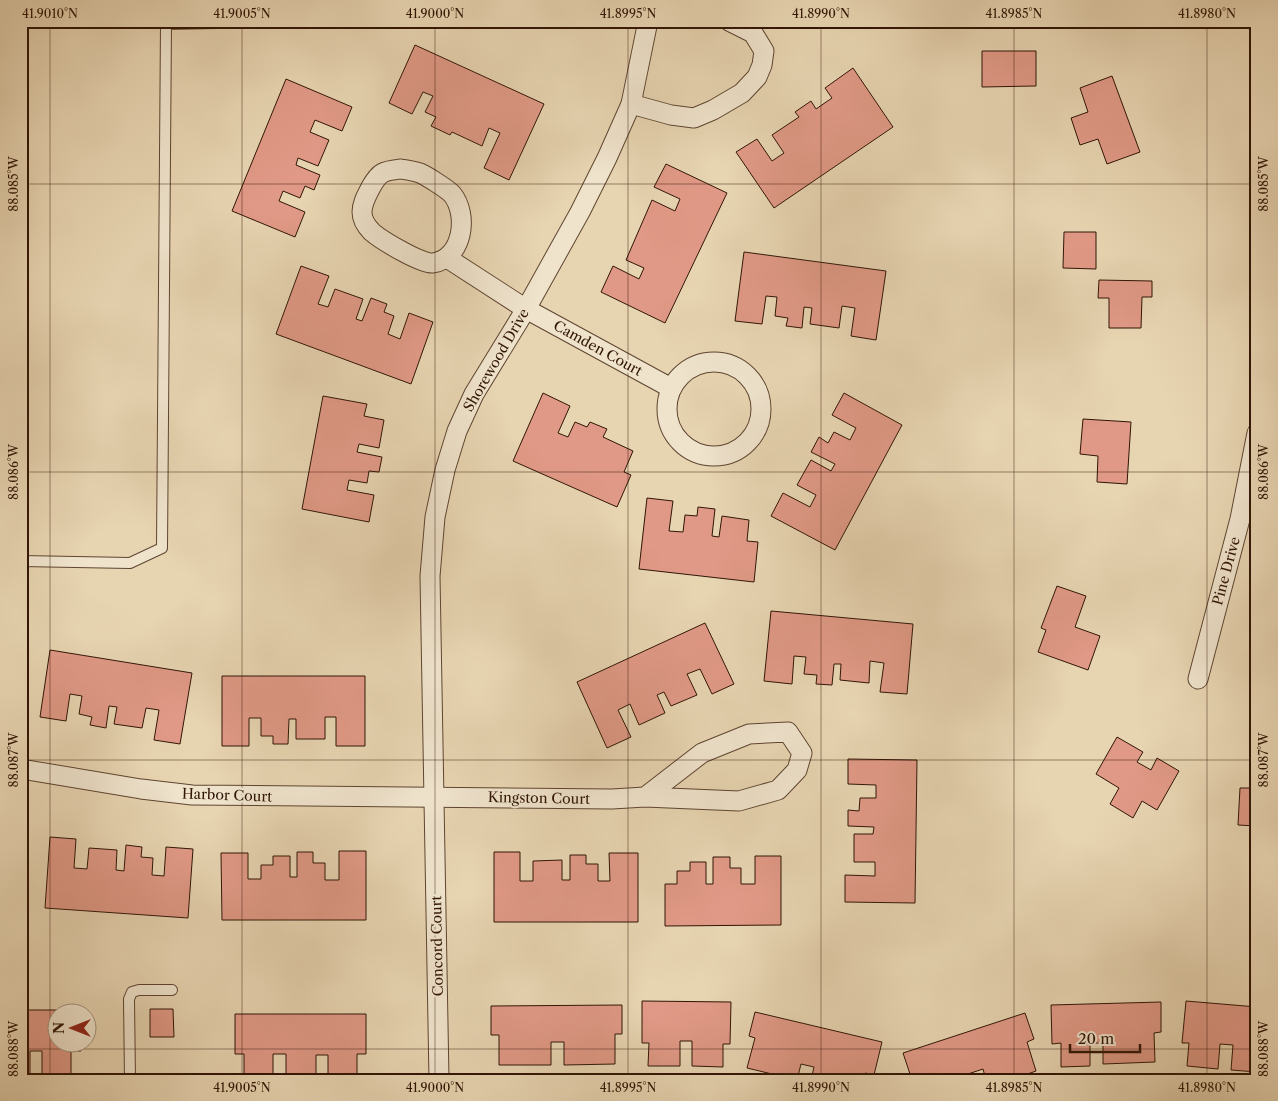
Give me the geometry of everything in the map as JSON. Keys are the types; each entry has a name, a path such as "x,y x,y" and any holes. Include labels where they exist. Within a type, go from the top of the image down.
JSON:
{"street":[{"name":"Shorewood Drive","path":"434,805 430,576 435,517 445,470 457,431 474,394 526,309 580,212 631,104 648,21"},
{"path":"631,104 671,115 694,118 713,110 742,93 757,77 764,51 753,33 730,21"},
{"path":"401,169 420,173 451,193 459,207 461,221 460,236 455,247 446,258 432,263 420,261 373,233 366,224 362,213 364,199 376,178 384,171 401,169"},
{"name":"Camden Court","path":"446,258 526,309 671,388"},
{"path":"720,361 747,374 761,400 757,430 737,451 708,457 681,444 667,418 671,388 691,366 720,361"},
{"name":"Pine Drive","path":"1198,679 1240,519 1257,433"},
{"name":"Kingston Court","path":"434,805 645,797 738,800 778,790 797,770 802,753 788,732 748,734 702,753 645,797"},
{"name":"Harbor Court","path":"21,769 141,789 192,795 434,805"},
{"name":"Concord Court","path":"434,805 440,1080"}],"lane":[{"path":"21,561 130,563 162,548 166,24 316,21"},
{"path":"130,1080 129,999 132,992 139,990 172,990"}],"building":[{"path":"465,21 508,21 467,28"},
{"path":"415,45 544,104 509,180 484,168 500,133 489,128 482,146 452,132 450,135 431,126 436,117 425,112 433,96 423,92 412,114 389,103"},
{"path":"982,51 1036,51 1036,86 982,87"},
{"path":"853,68 893,127 774,208 736,152 757,139 772,161 784,153 772,135 799,117 795,112 811,101 816,109 832,98 825,88"},
{"path":"1112,76 1140,152 1107,164 1098,139 1080,145 1071,118 1088,112 1080,88"},
{"path":"286,79 352,107 342,131 315,120 310,132 329,140 318,166 298,158 296,165 320,175 314,190 305,186 300,198 283,191 279,201 305,212 295,237 232,211"},
{"path":"666,164 727,193 665,323 601,292 613,266 639,279 644,268 626,260 652,200 675,211 680,199 654,187"},
{"path":"1064,232 1096,232 1096,269 1063,268"},
{"path":"744,252 886,271 876,340 851,336 855,308 842,306 839,328 810,324 812,308 804,307 802,328 786,326 788,318 775,316 777,297 766,296 762,324 735,321"},
{"path":"301,266 329,276 318,304 328,307 335,289 363,299 356,319 362,321 371,298 387,304 384,312 394,316 388,334 400,339 409,313 433,322 411,384 276,334"},
{"path":"1099,280 1152,281 1152,297 1142,297 1141,328 1109,328 1109,298 1098,298"},
{"path":"543,393 570,406 558,433 568,437 575,422 587,427 590,422 607,429 603,437 633,451 624,472 631,475 617,507 513,461"},
{"path":"844,393 902,425 835,550 771,516 783,493 810,507 816,495 797,485 811,460 831,471 835,464 811,452 819,437 828,443 834,432 850,440 856,428 832,415"},
{"path":"323,396 367,404 364,416 384,420 379,448 359,444 357,452 382,457 379,472 369,471 367,483 349,480 347,490 374,495 369,522 302,509"},
{"path":"1083,419 1131,422 1127,484 1097,482 1098,456 1080,454"},
{"path":"647,498 673,501 669,531 683,532 685,515 697,516 698,507 715,509 712,536 719,537 722,516 749,520 747,541 758,542 754,582 639,569"},
{"path":"1057,586 1086,596 1075,627 1100,636 1088,670 1038,652 1046,630 1041,628"},
{"path":"771,611 913,624 907,694 880,692 884,663 870,661 869,683 840,680 841,664 834,664 832,685 816,684 817,675 804,674 806,657 794,656 792,684 764,681"},
{"path":"705,623 734,684 712,694 700,669 687,674 697,695 671,706 664,692 657,695 665,713 639,725 630,704 618,710 631,737 607,748 577,682"},
{"path":"50,650 192,673 180,744 154,740 159,710 146,708 142,728 114,724 117,707 109,706 106,728 90,725 92,717 79,714 82,696 70,694 66,721 40,717"},
{"path":"222,676 365,676 365,746 336,746 336,717 325,717 325,739 296,739 296,719 289,719 288,744 273,744 273,736 261,736 261,718 249,718 249,746 222,746"},
{"path":"1117,737 1143,752 1137,762 1151,770 1157,758 1179,771 1157,810 1142,801 1133,818 1110,804 1119,788 1096,774"},
{"path":"848,759 917,760 915,903 845,902 845,875 875,876 875,862 854,862 854,834 873,834 874,827 848,826 848,810 859,811 860,798 876,798 876,785 848,784"},
{"path":"1240,788 1257,788 1257,826 1238,825"},
{"path":"50,837 76,839 74,868 87,869 89,848 117,850 116,870 124,871 126,845 142,847 141,857 153,858 152,875 164,876 166,847 193,849 188,918 45,908"},
{"path":"339,851 366,851 366,920 222,920 221,853 248,853 248,879 261,879 261,865 273,865 273,856 290,856 290,877 297,877 297,852 313,852 313,863 325,863 325,880 339,880"},
{"path":"494,852 520,852 520,881 533,881 533,861 562,860 562,880 570,880 570,855 586,855 586,864 598,864 598,881 610,881 609,853 638,853 638,922 494,922"},
{"path":"755,856 781,856 781,925 665,926 665,884 677,884 677,871 690,871 690,862 706,862 706,884 713,884 713,857 730,857 730,868 741,868 741,884 755,884"},
{"path":"642,1001 731,1002 730,1044 723,1044 723,1067 692,1066 692,1041 680,1041 680,1066 648,1066 649,1043 642,1043"},
{"path":"1186,1001 1257,1007 1257,1072 1231,1070 1233,1045 1220,1044 1218,1069 1187,1066 1189,1043 1182,1043"},
{"path":"1161,1002 1161,1032 1154,1033 1155,1062 1103,1064 1103,1043 1090,1043 1090,1066 1061,1067 1061,1043 1052,1044 1051,1005"},
{"path":"622,1005 622,1034 615,1034 615,1064 564,1065 564,1042 551,1042 551,1065 499,1065 499,1035 491,1035 491,1006"},
{"path":"150,1009 173,1009 174,1037 150,1037"},
{"path":"21,1010 48,1010 48,1054 71,1054 71,1075 42,1075 42,1051 30,1051 30,1074 21,1074"},
{"path":"755,1012 882,1042 874,1075 865,1073 864,1080 811,1080 814,1067 801,1064 797,1080 747,1068 755,1038 749,1036"},
{"path":"1025,1013 1034,1039 1027,1042 1036,1071 1011,1080 986,1080 983,1069 968,1074 970,1080 917,1080 916,1076 911,1077 903,1053"},
{"path":"235,1014 366,1014 366,1054 357,1054 357,1079 328,1079 328,1055 316,1055 316,1078 286,1078 286,1054 273,1054 273,1077 244,1076 244,1054 235,1054"}]}
